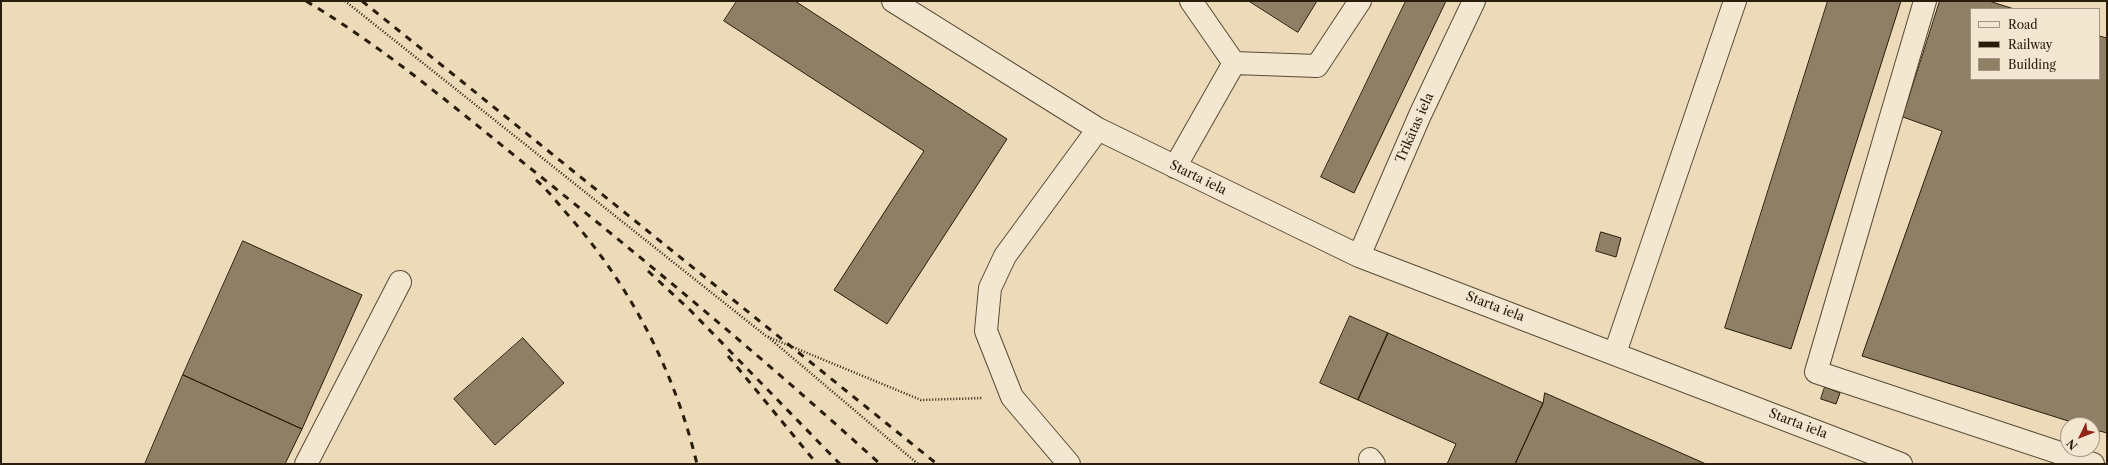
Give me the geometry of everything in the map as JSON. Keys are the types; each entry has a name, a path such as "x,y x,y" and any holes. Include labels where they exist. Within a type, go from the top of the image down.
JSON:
{"street":[{"name":"Starta iela","path":"894,1 1098,129 1359,256 1901,464"},
{"path":"1191,1 1234,63"},
{"path":"1234,63 1317,66 1360,1"},
{"name":"Trikātas iela","path":"1359,256 1420,115 1474,1"},
{"path":"1615,353 1735,1"},
{"path":"1925,1 1816,372 2093,464"},
{"path":"1176,167 1234,63"},
{"path":"1069,464 1012,398 986,330 990,288 1005,256 1098,129"},
{"path":"306,464 400,282"}],"path":[{"path":"345,1 766,336 918,464"},
{"path":"766,336 921,400 1012,398"}],"building":[{"path":"737,1 795,1 1007,139 887,324 834,290 924,151 724,21"},
{"path":"1249,1 1317,1 1298,32"},
{"path":"1406,1 1446,1 1354,193 1321,177"},
{"path":"1828,1 1901,1 1791,349 1725,328"},
{"path":"1940,1 1989,1 2011,8 1970,8 1970,80 2100,80 2100,36 2107,38 2107,433 2100,431 2100,417 2060,417 2060,418 1862,356 1942,131 1903,117"},
{"path":"1601,232 1621,238 1616,257 1596,251"},
{"path":"243,241 362,295 302,429 183,375"},
{"path":"1350,316 1388,333 1358,400 1320,383"},
{"path":"1388,333 1543,403 1515,464 1447,464 1456,444 1358,400"},
{"path":"523,338 564,383 495,445 454,399"},
{"path":"183,375 302,429 285,464 145,464"},
{"path":"1825,387 1840,393 1836,404 1821,399"},
{"path":"1545,393 1706,464 1515,464 1543,403"}],"railway":[{"path":"306,1 366,40 452,105 623,243 709,315 880,464"},
{"path":"362,1 937,464"},
{"path":"536,180 553,197 591,243 631,301 648,332 676,396 688,430 697,464"},
{"path":"648,271 689,309 840,464"},
{"path":"728,356 817,464"}]}
